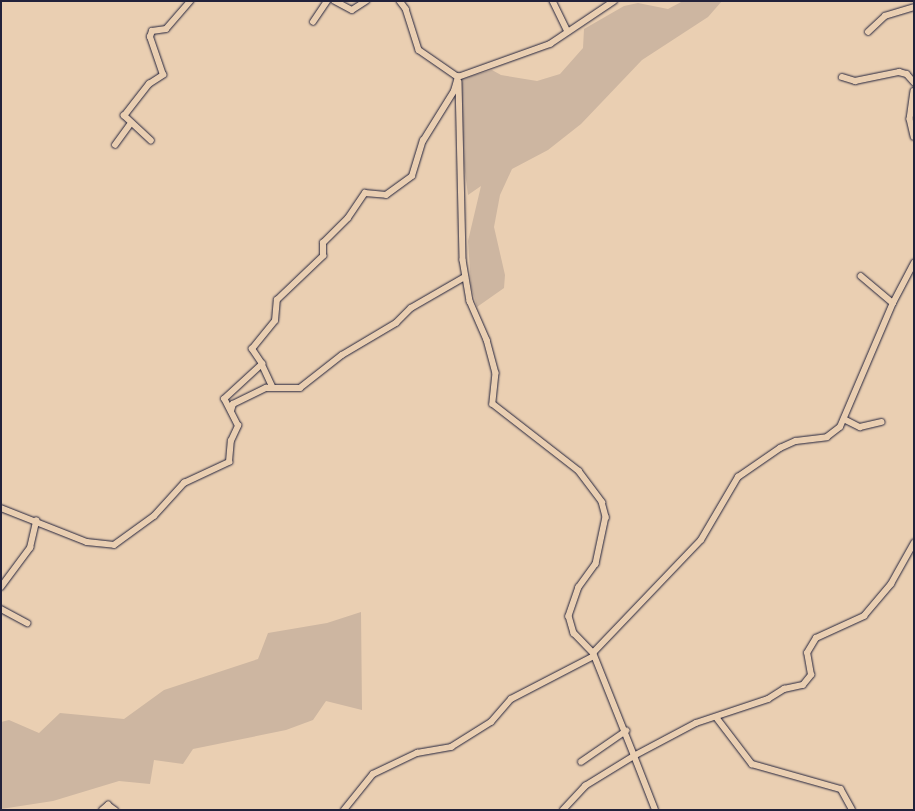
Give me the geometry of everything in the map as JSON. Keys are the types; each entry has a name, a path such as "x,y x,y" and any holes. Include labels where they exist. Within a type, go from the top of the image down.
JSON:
{"street":[{"path":"151,141 131,123 125,114 149,84 163,74 150,34 154,29 165,30 175,22 190,1"},
{"path":"313,22 328,1"},
{"path":"335,1 352,10 366,1"},
{"path":"400,1 406,9 419,50 458,80 462,122 460,229 465,277 470,301 487,340 496,373 493,404 579,470 602,502 606,524 600,553 579,587 570,616 574,633 592,655 626,731 655,810"},
{"path":"553,1 568,32"},
{"path":"273,388 252,348 275,321 277,302 282,294 323,256 323,243 348,218 364,193 386,195 412,176 423,141 458,80 516,59 568,32 614,1"},
{"path":"868,32 885,16 914,7"},
{"path":"842,77 855,81 898,72 906,74 914,82"},
{"path":"914,91 910,119 914,137"},
{"path":"115,145 131,123"},
{"path":"344,810 373,774 417,753 443,750 472,735 491,722 510,699 592,655 701,540 738,477 780,448 796,441 831,435 844,419 893,303 914,263"},
{"path":"861,276 893,303"},
{"path":"1,508 87,542 114,544 154,516 184,482 229,462 231,441 238,428 235,416 230,408 232,405 266,388 300,388 342,355 396,323 411,308 465,277"},
{"path":"235,416 224,402 225,396 262,364"},
{"path":"844,419 860,427 881,422"},
{"path":"1,587 30,548 36,521"},
{"path":"563,810 585,786 634,756 696,724 769,698 784,688 803,685 811,672 807,653 816,638 864,616 891,584 914,543"},
{"path":"1,609 27,623"},
{"path":"717,718 752,764 846,794 852,809"},
{"path":"581,762 626,731"},
{"path":"102,810 108,805 114,810"}],"shaded area":[{"path":"683,1 722,1 708,17 642,60 581,124 548,150 512,169 500,195 494,227 505,275 504,288 477,307 471,286 468,241 481,186 468,195 464,164 461,79 492,70 501,75 537,81 560,74 583,48 584,29 624,6 638,3 668,9"},
{"path":"361,612 362,710 326,701 313,720 286,730 193,749 183,764 154,760 150,784 119,781 53,801 1,809 1,722 9,720 39,733 60,713 124,719 164,690 258,659 268,633 327,623"}]}
